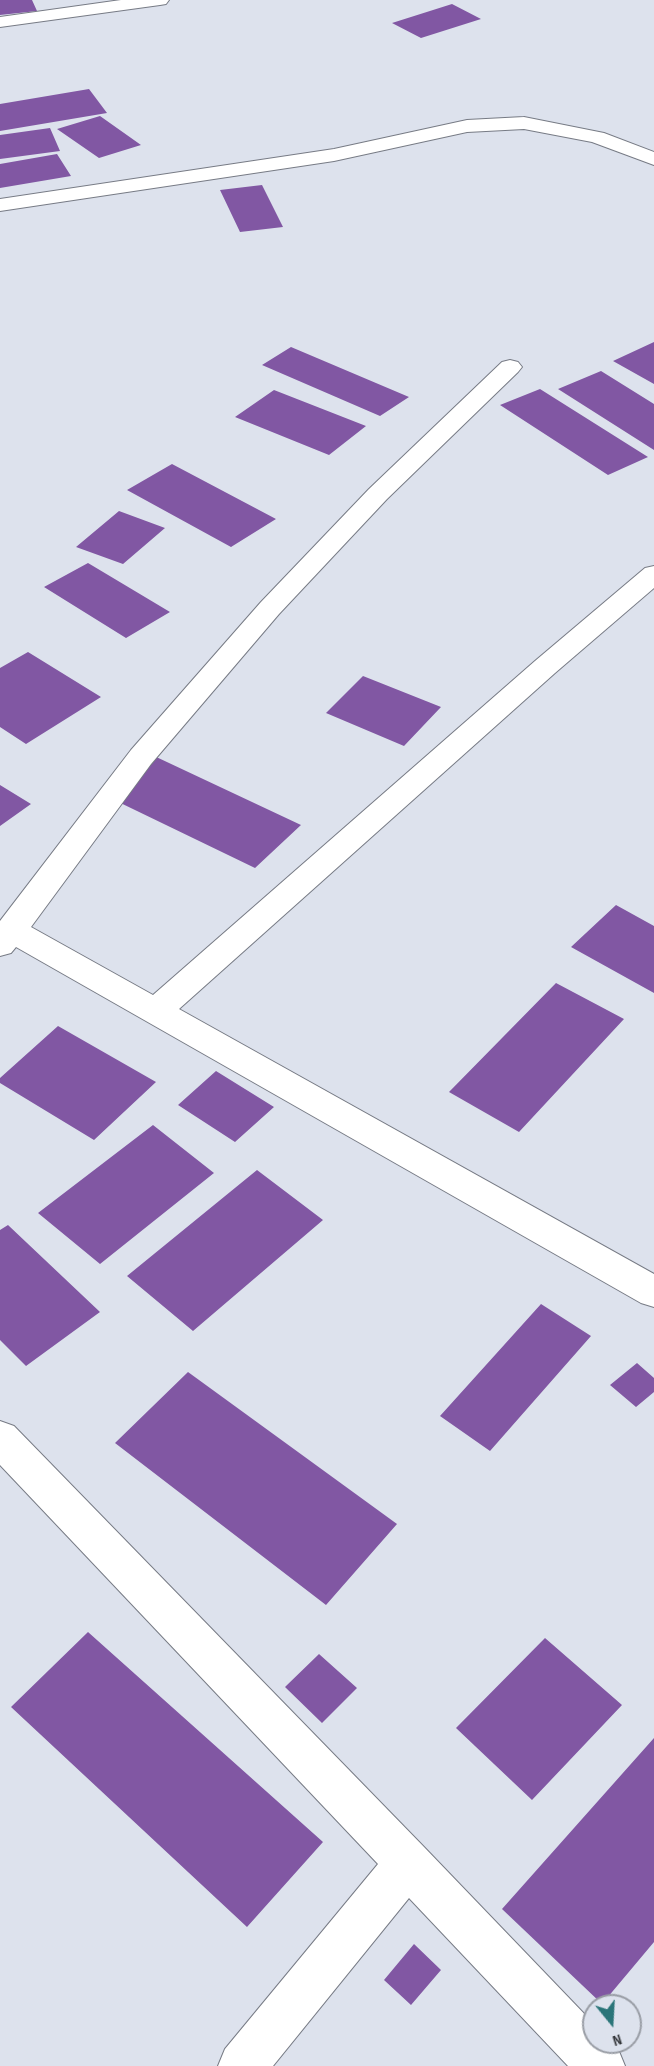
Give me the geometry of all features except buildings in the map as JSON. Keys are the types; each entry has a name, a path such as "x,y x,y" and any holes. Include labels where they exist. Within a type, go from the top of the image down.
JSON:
{"street":[{"path":"0,22 160,0"},
{"path":"0,206 334,155 467,126 524,123 597,137 654,159"},
{"path":"510,368 378,494 270,608 141,757 5,937 156,1011 649,1279"},
{"path":"156,1011 544,667 654,574"},
{"path":"0,1438 602,2066"},
{"path":"242,2066 408,1863"}]}
